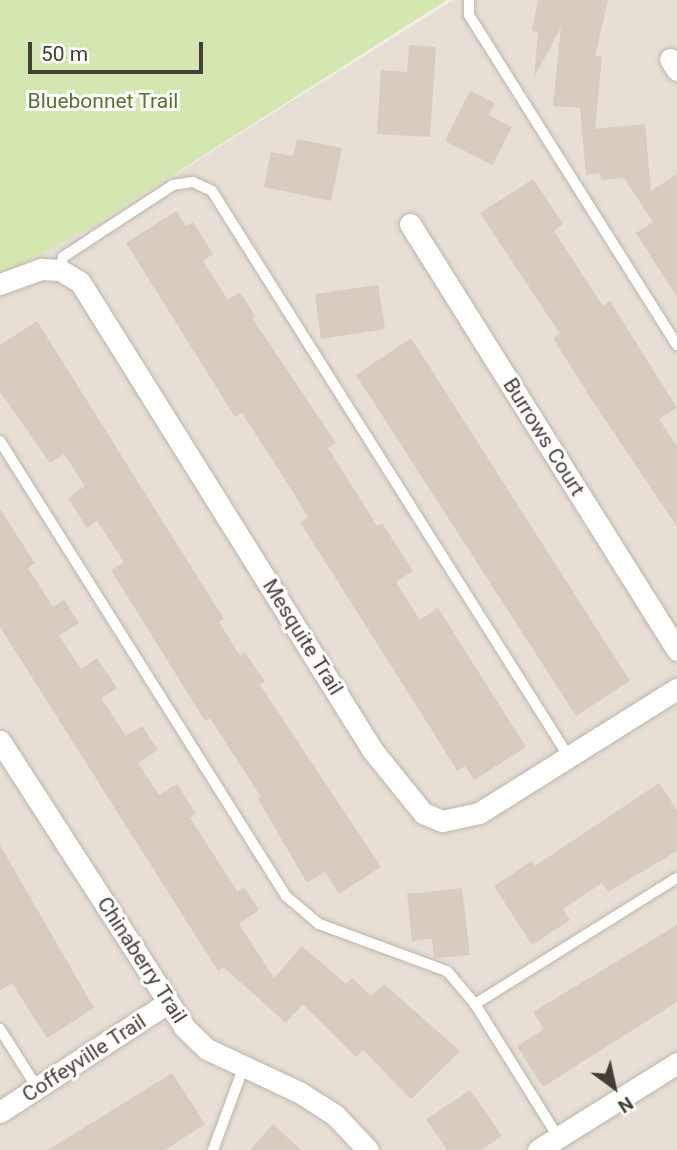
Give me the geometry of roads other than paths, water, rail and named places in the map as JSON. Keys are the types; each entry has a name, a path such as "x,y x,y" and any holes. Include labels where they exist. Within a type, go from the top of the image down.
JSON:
{"street":[{"name":"Burrows Court","path":"410,224 677,650"},
{"path":"0,284 24,273 60,270"},
{"name":"Mesquite Trail","path":"60,270 80,282 373,751 409,800 423,813 442,821 460,820 480,813 677,690"},
{"name":"Chinaberry Trail","path":"0,741 167,1003 207,1049 299,1092 335,1115 368,1150"},
{"name":"Coffeyville Trail","path":"0,1112 167,1003"},
{"path":"538,1150 677,1063"}],"lane":[{"path":"469,0 469,15 677,345"},
{"path":"60,270 63,257 173,185 193,183 212,191 569,757"},
{"path":"0,441 286,897 319,924 447,971 475,1004 558,1138"},
{"path":"475,1004 677,878"},
{"path":"0,1029 38,1088"},
{"path":"213,1150 244,1066"}],"park label":[{"name":"Bluebonnet Trail","path":"103,101"}]}
